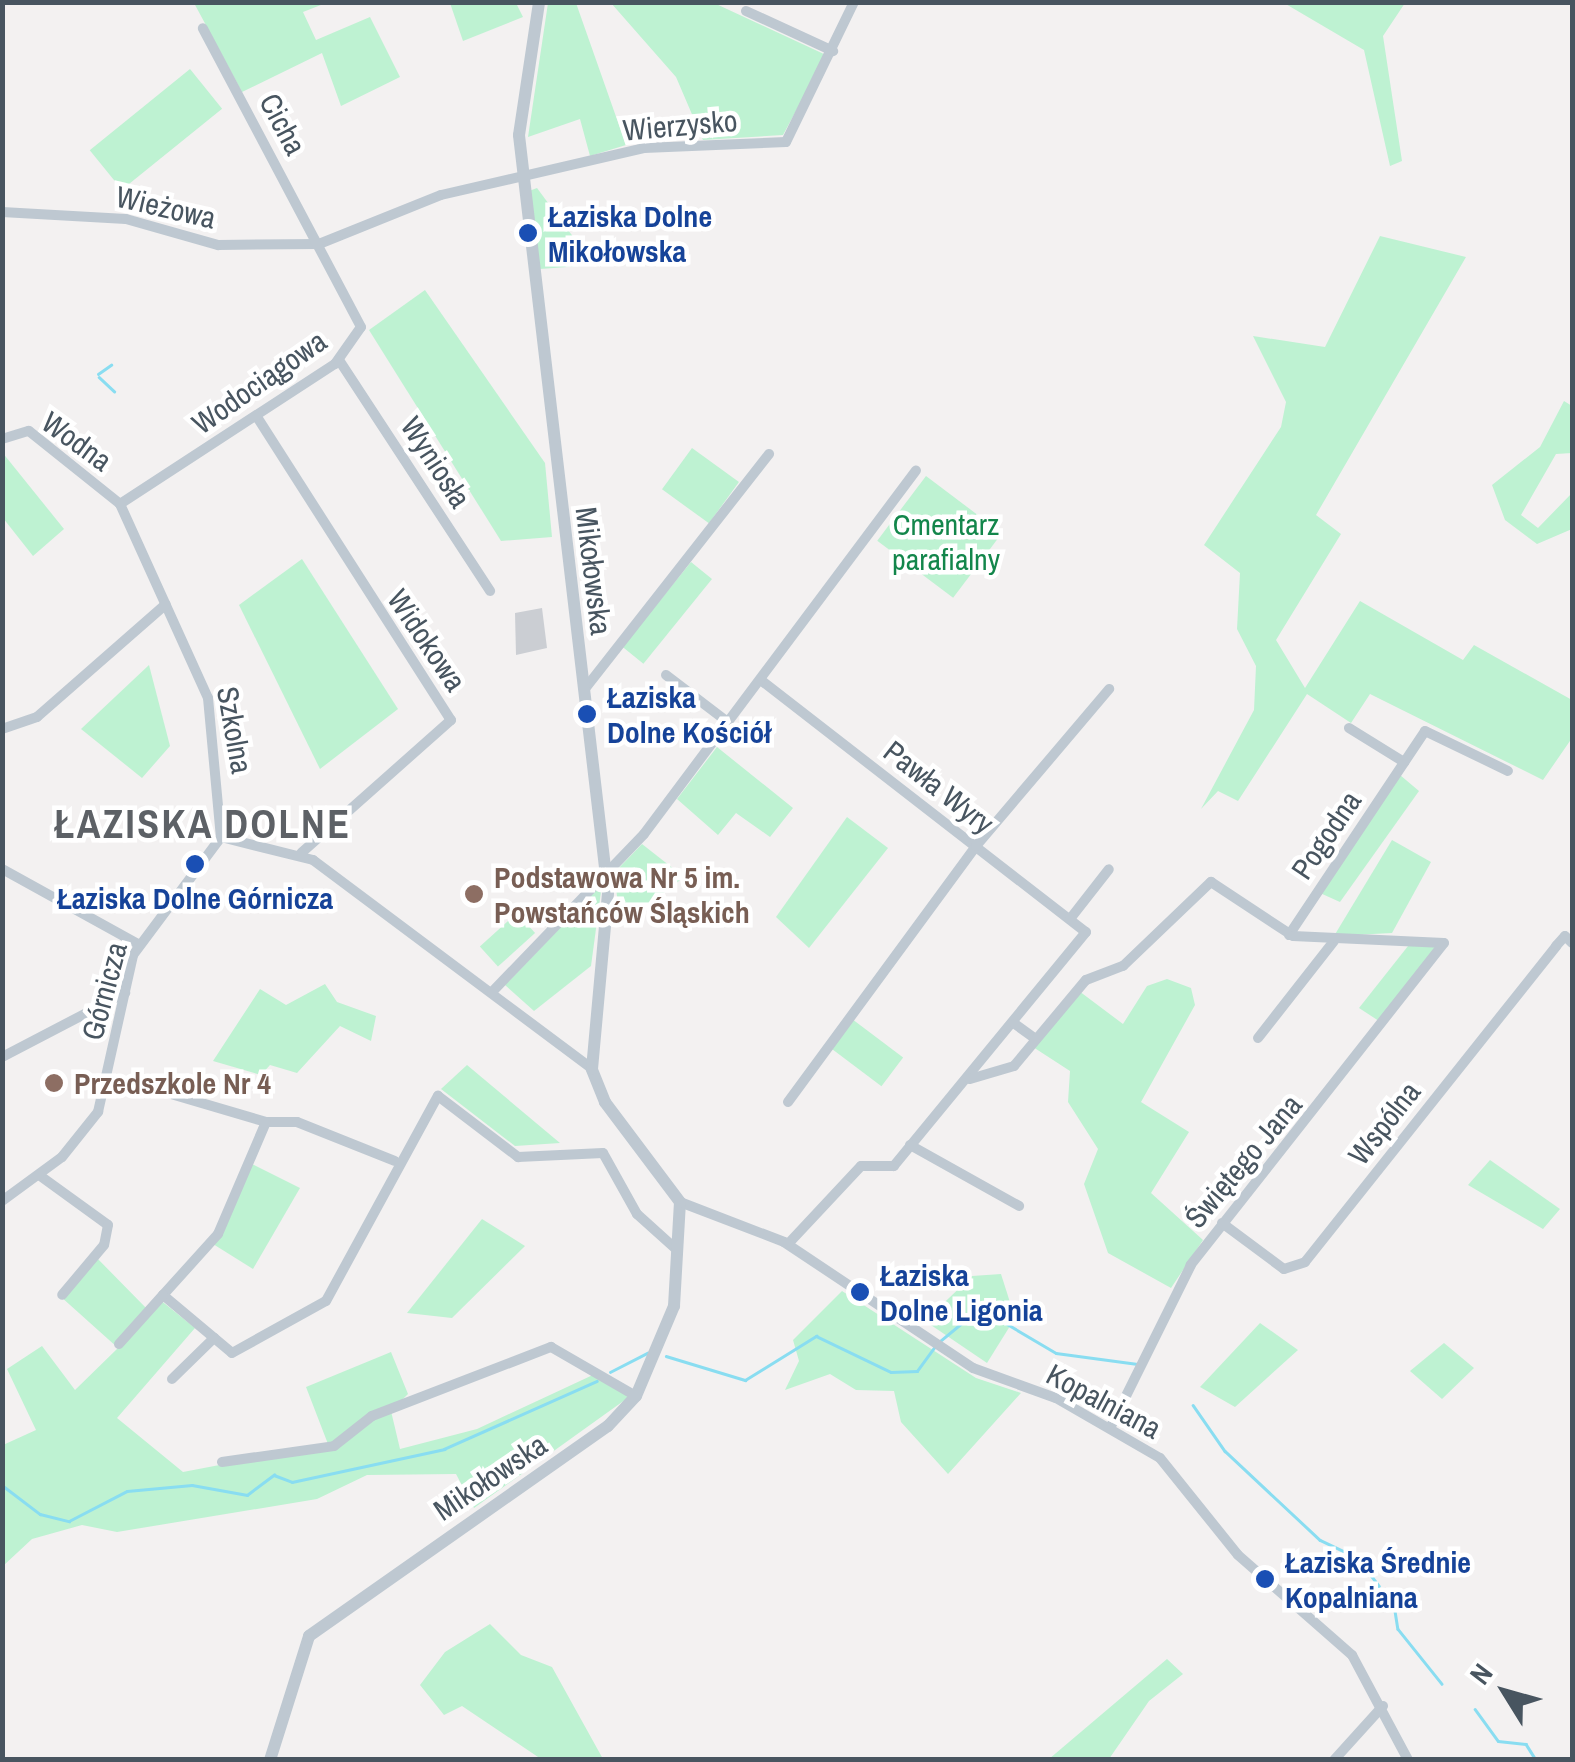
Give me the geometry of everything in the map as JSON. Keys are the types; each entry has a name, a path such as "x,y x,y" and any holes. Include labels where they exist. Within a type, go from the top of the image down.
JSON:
{"street":[{"name":"Mikołowska","path":"539,2 522,85 522,183 606,871 592,1069"},
{"path":"746,11 833,51 854,2"},
{"name":"Cicha","path":"203,28 319,244"},
{"name":"Wierzysko","path":"522,183 644,148 786,142 833,51"},
{"path":"319,244 441,195 522,183"},
{"name":"Wieżowa","path":"2,212 126,218 228,246 319,244"},
{"name":"Wodociągowa","path":"120,504 339,360 361,327 319,244"},
{"name":"Wyniosła","path":"339,360 490,591"},
{"name":"Widokowa","path":"257,417 450,720 302,853"},
{"name":"Wodna","path":"2,440 28,430 120,504"},
{"path":"584,690 769,454"},
{"path":"492,992 606,871 729,723 916,470"},
{"name":"Szkolna","path":"120,504 208,698 221,837"},
{"path":"2,730 36,717 166,604"},
{"path":"666,674 729,723"},
{"name":"Pawła Wyry","path":"762,681 1086,932 1015,1024"},
{"path":"788,1102 976,846 1109,688"},
{"path":"1349,728 1404,762"},
{"name":"Pogodna","path":"1289,935 1425,732 1508,771"},
{"path":"221,837 302,853 592,1069 664,1186 680,1202"},
{"name":"Górnicza","path":"2,1201 86,1131 106,1088 138,944 221,837"},
{"path":"2,868 138,944"},
{"path":"1070,919 1109,869"},
{"path":"975,1080 1014,1066 1086,980 1123,966 1211,882 1289,935 1334,941"},
{"name":"Wspólna","path":"1222,1223 1284,1269 1305,1262 1569,940"},
{"path":"1258,1038 1334,941"},
{"name":"Świętego Jana","path":"1110,1428 1222,1223 1444,943 1334,941"},
{"path":"2,1057 125,994"},
{"path":"788,1244 861,1166 894,1166 975,1080 1015,1024 1036,1039"},
{"path":"106,1088 154,1089 266,1122 297,1122 395,1161"},
{"path":"163,1295 232,1354 326,1301 395,1161 438,1096 518,1158 603,1153 637,1214 677,1250"},
{"path":"119,1344 218,1234 266,1122"},
{"path":"910,1145 1019,1206"},
{"path":"39,1174 108,1225 104,1245 62,1295"},
{"name":"Mikołowska","path":"270,1760 294,1660 323,1621 608,1426 636,1396 668,1328 680,1202"},
{"name":"Kopalniana","path":"680,1202 788,1244 948,1352 1110,1428 1169,1466 1238,1554 1352,1655 1383,1706 1408,1760"},
{"path":"172,1379 214,1338"},
{"path":"222,1462 334,1446 372,1416 551,1347 636,1396"},
{"path":"1334,1760 1383,1706"}],"green space":[{"path":"194,3 326,3 303,12 316,40 370,17 400,77 341,106 322,53 242,92"},
{"path":"450,3 516,3 523,17 463,41"},
{"path":"548,3 576,3 626,145 590,156 580,119 528,137"},
{"path":"611,3 714,3 826,55 783,135 703,140 676,77"},
{"path":"1284,3 1405,3 1383,36 1402,161 1390,166 1364,50"},
{"path":"190,69 222,109 122,190 90,150"},
{"path":"537,188 594,265 540,269 529,191"},
{"path":"1380,236 1466,257 1316,515 1341,534 1276,640 1305,688 1360,601 1463,660 1474,645 1572,700 1572,738 1543,780 1370,694 1351,723 1307,694 1238,801 1218,791 1201,809 1254,710 1256,666 1237,629 1240,573 1204,545 1281,427 1286,402 1253,336 1325,347"},
{"path":"425,290 545,463 552,537 501,541 369,330"},
{"path":"1564,401 1572,406 1572,453 1556,454 1521,515 1538,528 1572,493 1572,529 1537,544 1505,520 1492,485 1540,447"},
{"path":"692,448 739,482 709,523 662,489"},
{"path":"2,452 64,529 33,556 3,518"},
{"name":"Cmentarz parafialny","path":"926,476 1002,533 953,598 877,541"},
{"path":"302,559 398,709 320,769 239,605"},
{"path":"691,562 712,579 643,664 622,647"},
{"path":"149,665 170,746 142,778 81,729"},
{"path":"717,747 793,808 770,837 736,813 718,835 677,799"},
{"path":"1400,775 1419,791 1340,902 1320,893"},
{"path":"847,817 888,848 809,948 776,917"},
{"path":"1392,840 1431,862 1392,933 1334,936"},
{"path":"642,844 684,877 621,926 614,873"},
{"path":"602,884 591,966 534,1011 505,985"},
{"path":"517,913 535,933 498,967 480,946"},
{"path":"1412,941 1438,945 1382,1023 1359,1008"},
{"path":"1167,979 1191,988 1195,1005 1141,1102 1189,1132 1151,1193 1203,1240 1171,1288 1108,1253 1084,1184 1098,1149 1068,1102 1070,1071 1033,1047 1079,991 1123,1024 1147,986"},
{"path":"325,984 337,1002 376,1016 371,1041 340,1026 297,1073 270,1065 261,1075 213,1061 260,989 286,1005"},
{"path":"852,1019 903,1058 881,1086 830,1048"},
{"path":"467,1065 560,1143 515,1146 441,1089"},
{"path":"1490,1160 1560,1209 1543,1229 1468,1185"},
{"path":"250,1163 300,1188 253,1269 213,1244"},
{"path":"482,1219 525,1246 452,1318 407,1313"},
{"path":"94,1255 148,1310 159,1299 195,1328 117,1418 183,1472 328,1444 306,1387 391,1352 408,1394 391,1411 400,1449 477,1429 595,1374 629,1397 474,1508 456,1474 367,1475 317,1499 117,1532 82,1525 32,1539 3,1566 3,1445 36,1430 7,1369 42,1346 75,1390 118,1348 60,1296"},
{"path":"1001,1274 1015,1318 987,1363 925,1321 972,1276"},
{"path":"842,1291 976,1378 1021,1393 948,1474 901,1422 894,1391 856,1390 830,1374 785,1390 799,1361 793,1340"},
{"path":"1260,1323 1298,1350 1235,1407 1200,1387"},
{"path":"1444,1343 1474,1368 1442,1399 1410,1371"},
{"path":"490,1624 521,1655 552,1667 603,1759 541,1759 462,1706 444,1715 420,1685 445,1652"},
{"path":"1167,1659 1183,1674 1149,1701 1109,1759 1049,1759"}],"building":[{"path":"542,608 547,648 516,655 515,613"}],"waterway":[{"path":"98,374 111,365"},
{"path":"99,377 114,391"},
{"path":"939,1342 980,1308 1056,1353 1137,1364"},
{"path":"666,1356 745,1380 816,1336 891,1372 917,1371 934,1348"},
{"path":"610,1372 647,1353"},
{"path":"2,1485 40,1514 69,1521 127,1491 192,1485 247,1495 274,1475 292,1482 444,1449 597,1381"},
{"path":"1193,1405 1225,1451 1320,1540 1358,1558 1379,1586"},
{"path":"1395,1611 1398,1629 1442,1684"},
{"path":"1475,1709 1498,1741 1526,1744 1536,1760"}],"place":[{"name":"Łaziska Dolne Mikołowska","path":"528,233"},
{"name":"Łaziska Dolne Kościół","path":"587,714"},
{"name":"Łaziska Dolne Górnicza","path":"195,864"},
{"name":"Podstawowa Nr 5 im. Powstańców Śląskich","path":"474,894"},
{"name":"Przedszkole Nr 4","path":"54,1083"},
{"name":"Łaziska Dolne Ligonia","path":"860,1292"},
{"name":"Łaziska Średnie Kopalniana","path":"1265,1579"}],"district":[{"name":"ŁAZISKA DOLNE","path":"203,824"}]}
